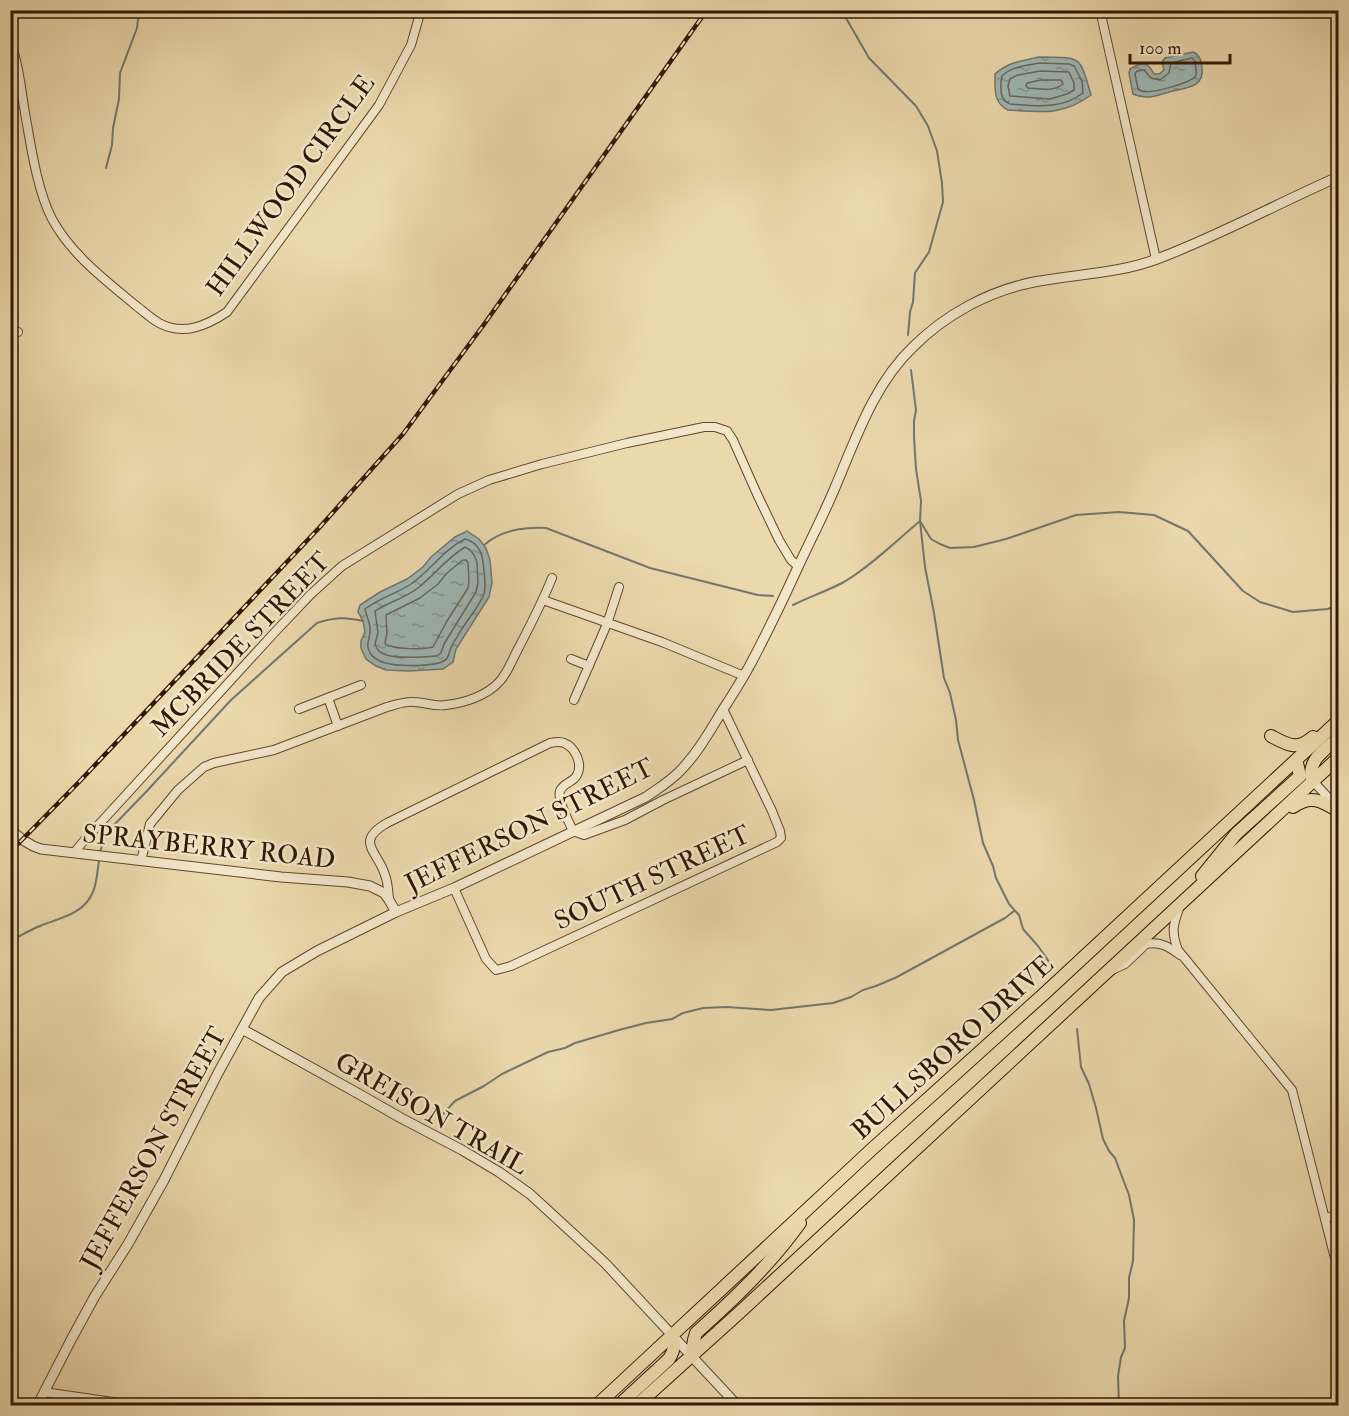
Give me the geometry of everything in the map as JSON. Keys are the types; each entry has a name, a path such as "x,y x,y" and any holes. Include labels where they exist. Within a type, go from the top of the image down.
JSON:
{"main road":[{"path":"1271,736 1294,746 1306,744 1325,727 1338,720"},
{"name":"BULLSBORO DRIVE","path":"596,1406 815,1202 1296,762 1338,720"},
{"path":"1313,781 1310,773 1312,762 1338,738"},
{"name":"BULLSBORO DRIVE","path":"636,1406 692,1357 1338,758"},
{"path":"1180,904 1236,834 1300,776 1296,762"},
{"path":"1263,828 1280,820 1294,806 1307,800 1320,801 1338,810"},
{"path":"692,1357 696,1334 772,1260 815,1202"},
{"path":"618,1406 669,1359 674,1346 672,1335"}],"street":[{"name":"HILLWOOD CIRCLE","path":"10,42 37,174 52,218 61,233 82,259 126,298 159,323 172,328 190,329 211,323 227,312 379,105 411,45 421,10"},
{"path":"1100,10 1156,259"},
{"name":"JEFFERSON STREET","path":"37,1406 80,1323 164,1180 259,998 282,972 317,951 396,912 454,888 646,797 683,769 700,747 744,676 772,622 873,403 888,376 913,347 943,321 991,295 1034,282 1113,270 1156,259 1338,177"},
{"name":"MCBRIDE STREET","path":"74,853 161,756 322,584 342,566 458,494 489,480 627,443 704,427 715,427 727,431 733,441 779,540 791,560 798,566"},
{"path":"141,861 150,824 178,790 204,767 274,750 387,707 413,702 443,706 472,699 489,690 500,681 509,667 552,578"},
{"path":"574,700 608,624 619,586"},
{"path":"543,600 662,642 744,676"},
{"path":"571,659 589,666"},
{"path":"299,709 361,684"},
{"path":"328,698 338,726"},
{"name":"SOUTH STREET","path":"454,888 486,959 496,970 511,966 777,842 780,838 780,831 723,709"},
{"path":"389,900 385,874 370,845 372,834 387,824 550,743 565,744 572,748 577,757 579,765 576,777 564,785 560,793 573,831 584,835 625,820 748,760"},
{"path":"1296,762 1338,810"},
{"name":"SPRAYBERRY ROAD","path":"10,829 31,846 41,849 370,886 382,891 396,912"},
{"path":"1180,904 1173,928 1178,950 1292,1090 1338,1270"},
{"path":"1108,971 1125,964 1146,944 1150,943 1168,946 1188,962"},
{"name":"GREISON TRAIL","path":"242,1029 462,1150 530,1194 606,1263 738,1406"},
{"path":"1325,1218 1338,1215"},
{"path":"44,1392 140,1406"}],"water":[{"path":"1193,52 1200,58 1202,74 1193,86 1151,97 1133,94 1130,69 1144,64 1154,74 1159,74 1164,70 1162,62 1165,58"},
{"path":"1039,57 1063,57 1076,61 1084,71 1091,95 1061,110 1008,110 1003,107 996,95 995,74 1010,64"},
{"path":"467,531 479,539 486,548 490,560 492,583 489,597 456,649 453,662 443,669 409,671 386,670 366,659 361,648 365,632 358,612 360,605 407,579 455,537"}],"waterway":[{"path":"106,168 119,99 120,73 137,28 139,10"},
{"path":"843,10 869,58 916,106 928,126 937,151 943,202 929,252 915,273 908,335"},
{"path":"911,370 916,410 914,437 925,567 944,678 950,693 958,740 983,843 996,878 1009,904 1019,915 1023,929 1054,969"},
{"path":"920,521 931,539 950,548 974,547 1006,539 1076,515 1119,512 1154,515 1188,531 1243,591 1260,602 1293,612 1328,609 1338,605"},
{"path":"793,605 854,576 920,521"},
{"path":"484,545 513,530 546,528 650,568 758,595 773,596"},
{"path":"100,852 104,839 113,826 231,700 317,623 340,618 363,621"},
{"path":"10,941 82,907 94,890 99,861"},
{"path":"443,1114 455,1101 502,1074 548,1052 619,1030 672,1019 683,1013 703,1008 771,1010 833,1003 851,997 897,977 1014,911"},
{"path":"1077,1029 1081,1067 1089,1084 1103,1139 1115,1158 1129,1195 1134,1220 1133,1261 1124,1321 1125,1348 1118,1376 1119,1406"}],"railway":[{"path":"10,852 319,528 403,434 485,323 707,10"}]}
